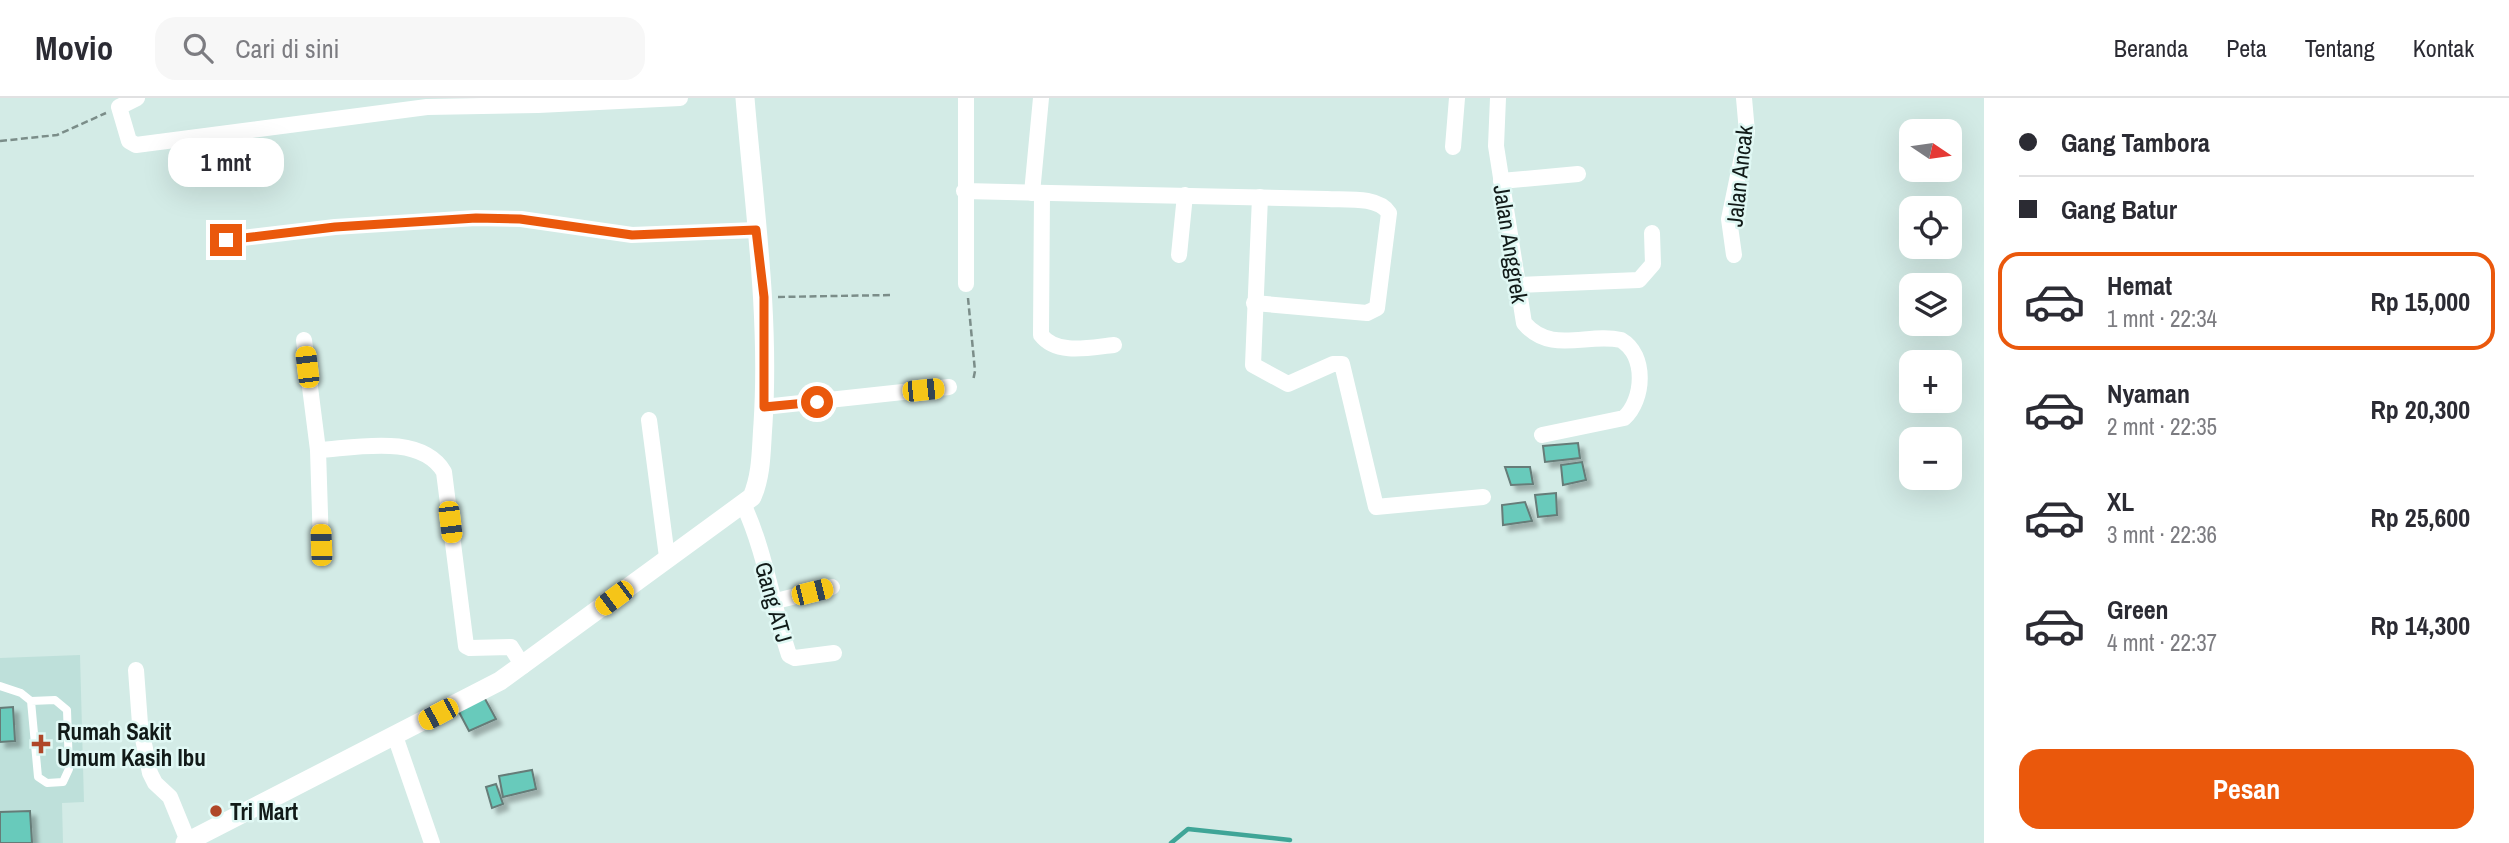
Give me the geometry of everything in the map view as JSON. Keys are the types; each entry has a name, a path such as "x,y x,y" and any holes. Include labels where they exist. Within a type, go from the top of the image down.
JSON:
{"street":[{"path":"137,98 119,107 129,141 136,145 370,112 427,107 680,98"},
{"path":"136,670 140,724 150,773 155,783 170,797 186,842 395,736 523,666 666,551 744,506 752,497 760,475 764,407 764,297 745,98"},
{"path":"966,98 966,284"},
{"path":"1041,98 1037,193 1041,335 1059,347 1114,345"},
{"path":"1453,147 1457,98"},
{"name":"Jalan Anggrek","path":"1498,98 1496,146 1522,319 1527,327 1558,341 1621,340 1630,347 1640,373 1634,405 1624,418 1542,435"},
{"name":"Jalan Ancak","path":"1734,255 1729,219 1746,132 1744,98"},
{"path":"1501,181 1578,174"},
{"path":"964,191 1372,202 1383,206 1389,213 1377,308 1367,313 1254,303"},
{"path":"1179,255 1185,195"},
{"path":"1260,197 1252,361 1257,369 1288,384 1333,364 1342,364 1375,507 1483,497"},
{"path":"226,240 335,227 476,218 520,219 632,235 756,230"},
{"path":"1517,285 1639,280 1653,264 1652,233"},
{"path":"304,340 318,450 321,545"},
{"path":"764,407 950,387"},
{"path":"649,420 666,551"},
{"path":"318,450 398,446 433,459 444,472 466,646 470,649 511,647 523,666"},
{"name":"Gang ATJ","path":"744,506 757,539 772,602 792,657 834,653"},
{"path":"772,602 832,587"},
{"path":"395,736 432,843"}],"lane":[{"path":"0,685 21,693 31,701 55,700 67,710 69,769 63,782 47,783 38,777 31,701"}],"path":[{"path":"0,141 57,135 119,107"},
{"path":"966,284 975,371 973,381"},
{"path":"764,297 890,295"}],"shaded area":[{"name":"Rumah Sakit Umum Kasih Ibu","path":"80,655 84,802 62,803 63,843 0,843 0,658"}],"building":[{"path":"1578,443 1580,458 1545,462 1543,446"},
{"path":"1582,462 1586,480 1563,485 1561,465"},
{"path":"1505,467 1530,467 1533,484 1511,485"},
{"path":"1556,493 1557,515 1538,517 1535,495"},
{"path":"1525,502 1532,521 1503,525 1502,505"},
{"path":"484,697 496,719 469,731 459,712"},
{"path":"13,707 15,741 0,742 0,708"},
{"path":"532,770 536,789 503,797 499,776"},
{"path":"496,784 503,804 492,808 486,787"},
{"path":"30,811 32,843 0,843 0,812"}],"waterway":[{"path":"1171,843 1188,829 1290,840"}],"place":[{"name":"Rumah Sakit Umum Kasih Ibu","path":"41,744"},
{"name":"Tri Mart","path":"216,811"}],"route":[{"path":"226,240 335,227 476,218 520,219 632,235 756,230 764,297 764,407 817,402"}]}
